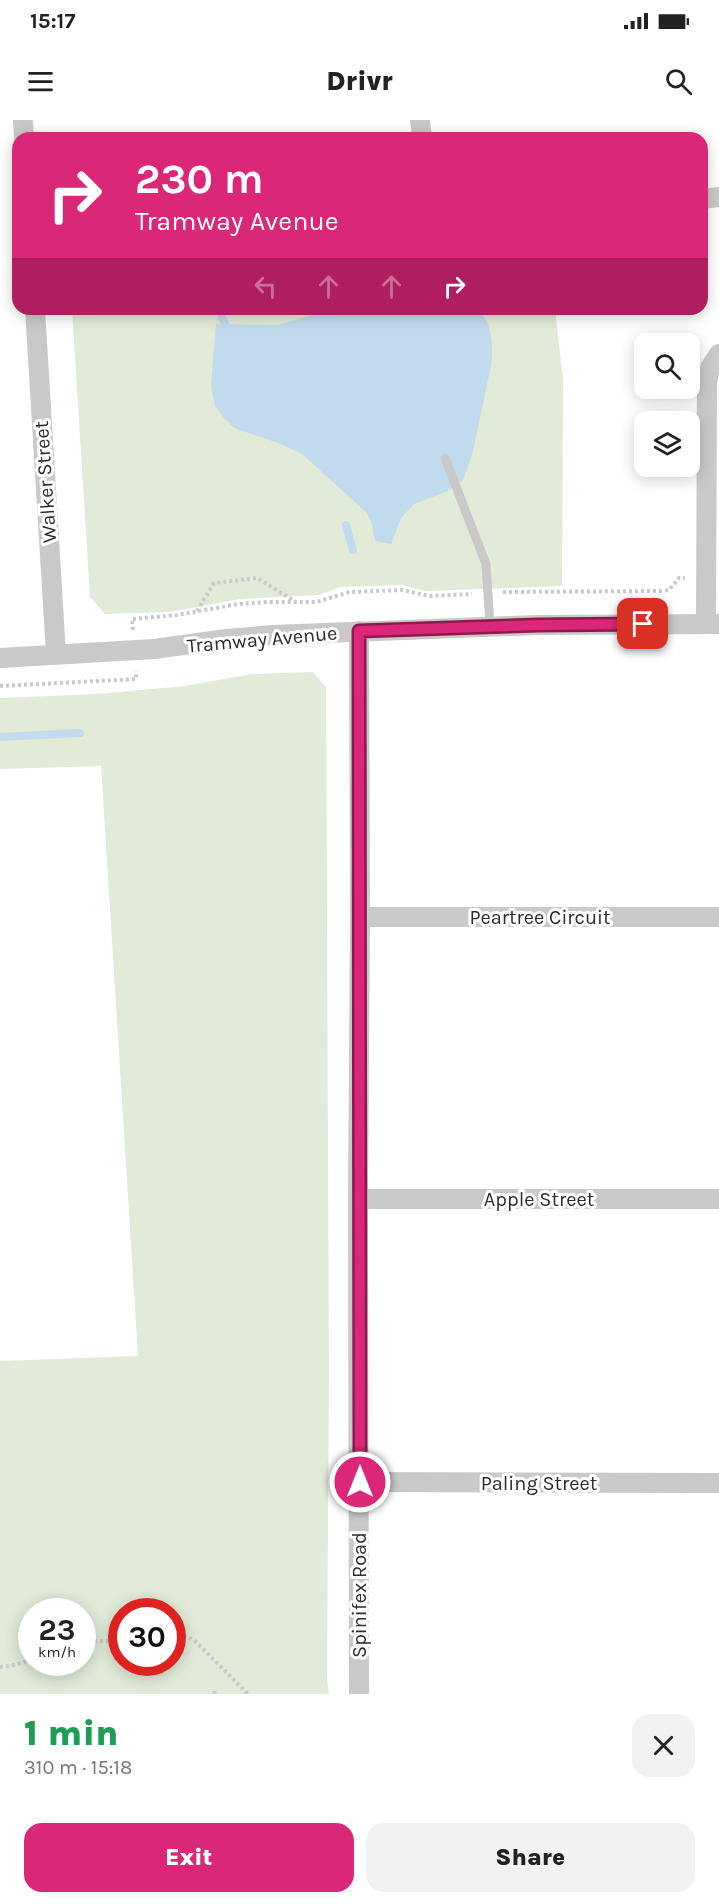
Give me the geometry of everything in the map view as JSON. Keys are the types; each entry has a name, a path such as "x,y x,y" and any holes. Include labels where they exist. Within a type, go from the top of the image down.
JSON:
{"street":[{"name":"Walker Street","path":"34,315 56,654"},
{"path":"713,624 707,383 710,368 719,354"},
{"name":"Tramway Avenue","path":"0,658 163,648 272,635 490,626 713,624"},
{"name":"Spinifex Road","path":"359,631 359,1694"},
{"name":"Peartree Circuit","path":"360,917 719,917"},
{"name":"Apple Street","path":"358,1199 719,1199"},
{"name":"Paling Street","path":"360,1482 719,1484"}],"lane":[{"path":"445,458 486,564 490,626"}],"path":[{"path":"196,611 214,583 257,578 296,602"},
{"path":"133,628 132,619 238,604 317,602 339,593 360,591 402,590 429,596 532,591 662,591 669,590 679,578 688,578"},
{"path":"0,686 136,679 136,672"},
{"path":"186,1637 194,1640 248,1694"},
{"path":"0,1667 18,1664"}],"green space":[{"path":"72,315 556,315 563,379 562,586 425,591 402,585 341,587 319,595 241,599 169,612 105,614 90,597"},
{"path":"313,672 326,687 329,1373 327,1679 329,1694 0,1694 0,1361 138,1356 101,766 0,769 0,698 97,694 185,686 252,674"}],"water":[{"path":"313,315 483,315 488,324 492,341 492,361 473,451 463,480 448,491 414,504 401,518 391,544 375,541 367,513 302,454 281,444 234,428 215,406 211,386 216,324 278,325"}],"waterway":[{"path":"222,317 229,332"},
{"path":"346,525 353,550"},
{"path":"0,737 80,733"}],"route":[{"path":"360,1482 359,631 643,624"}]}
